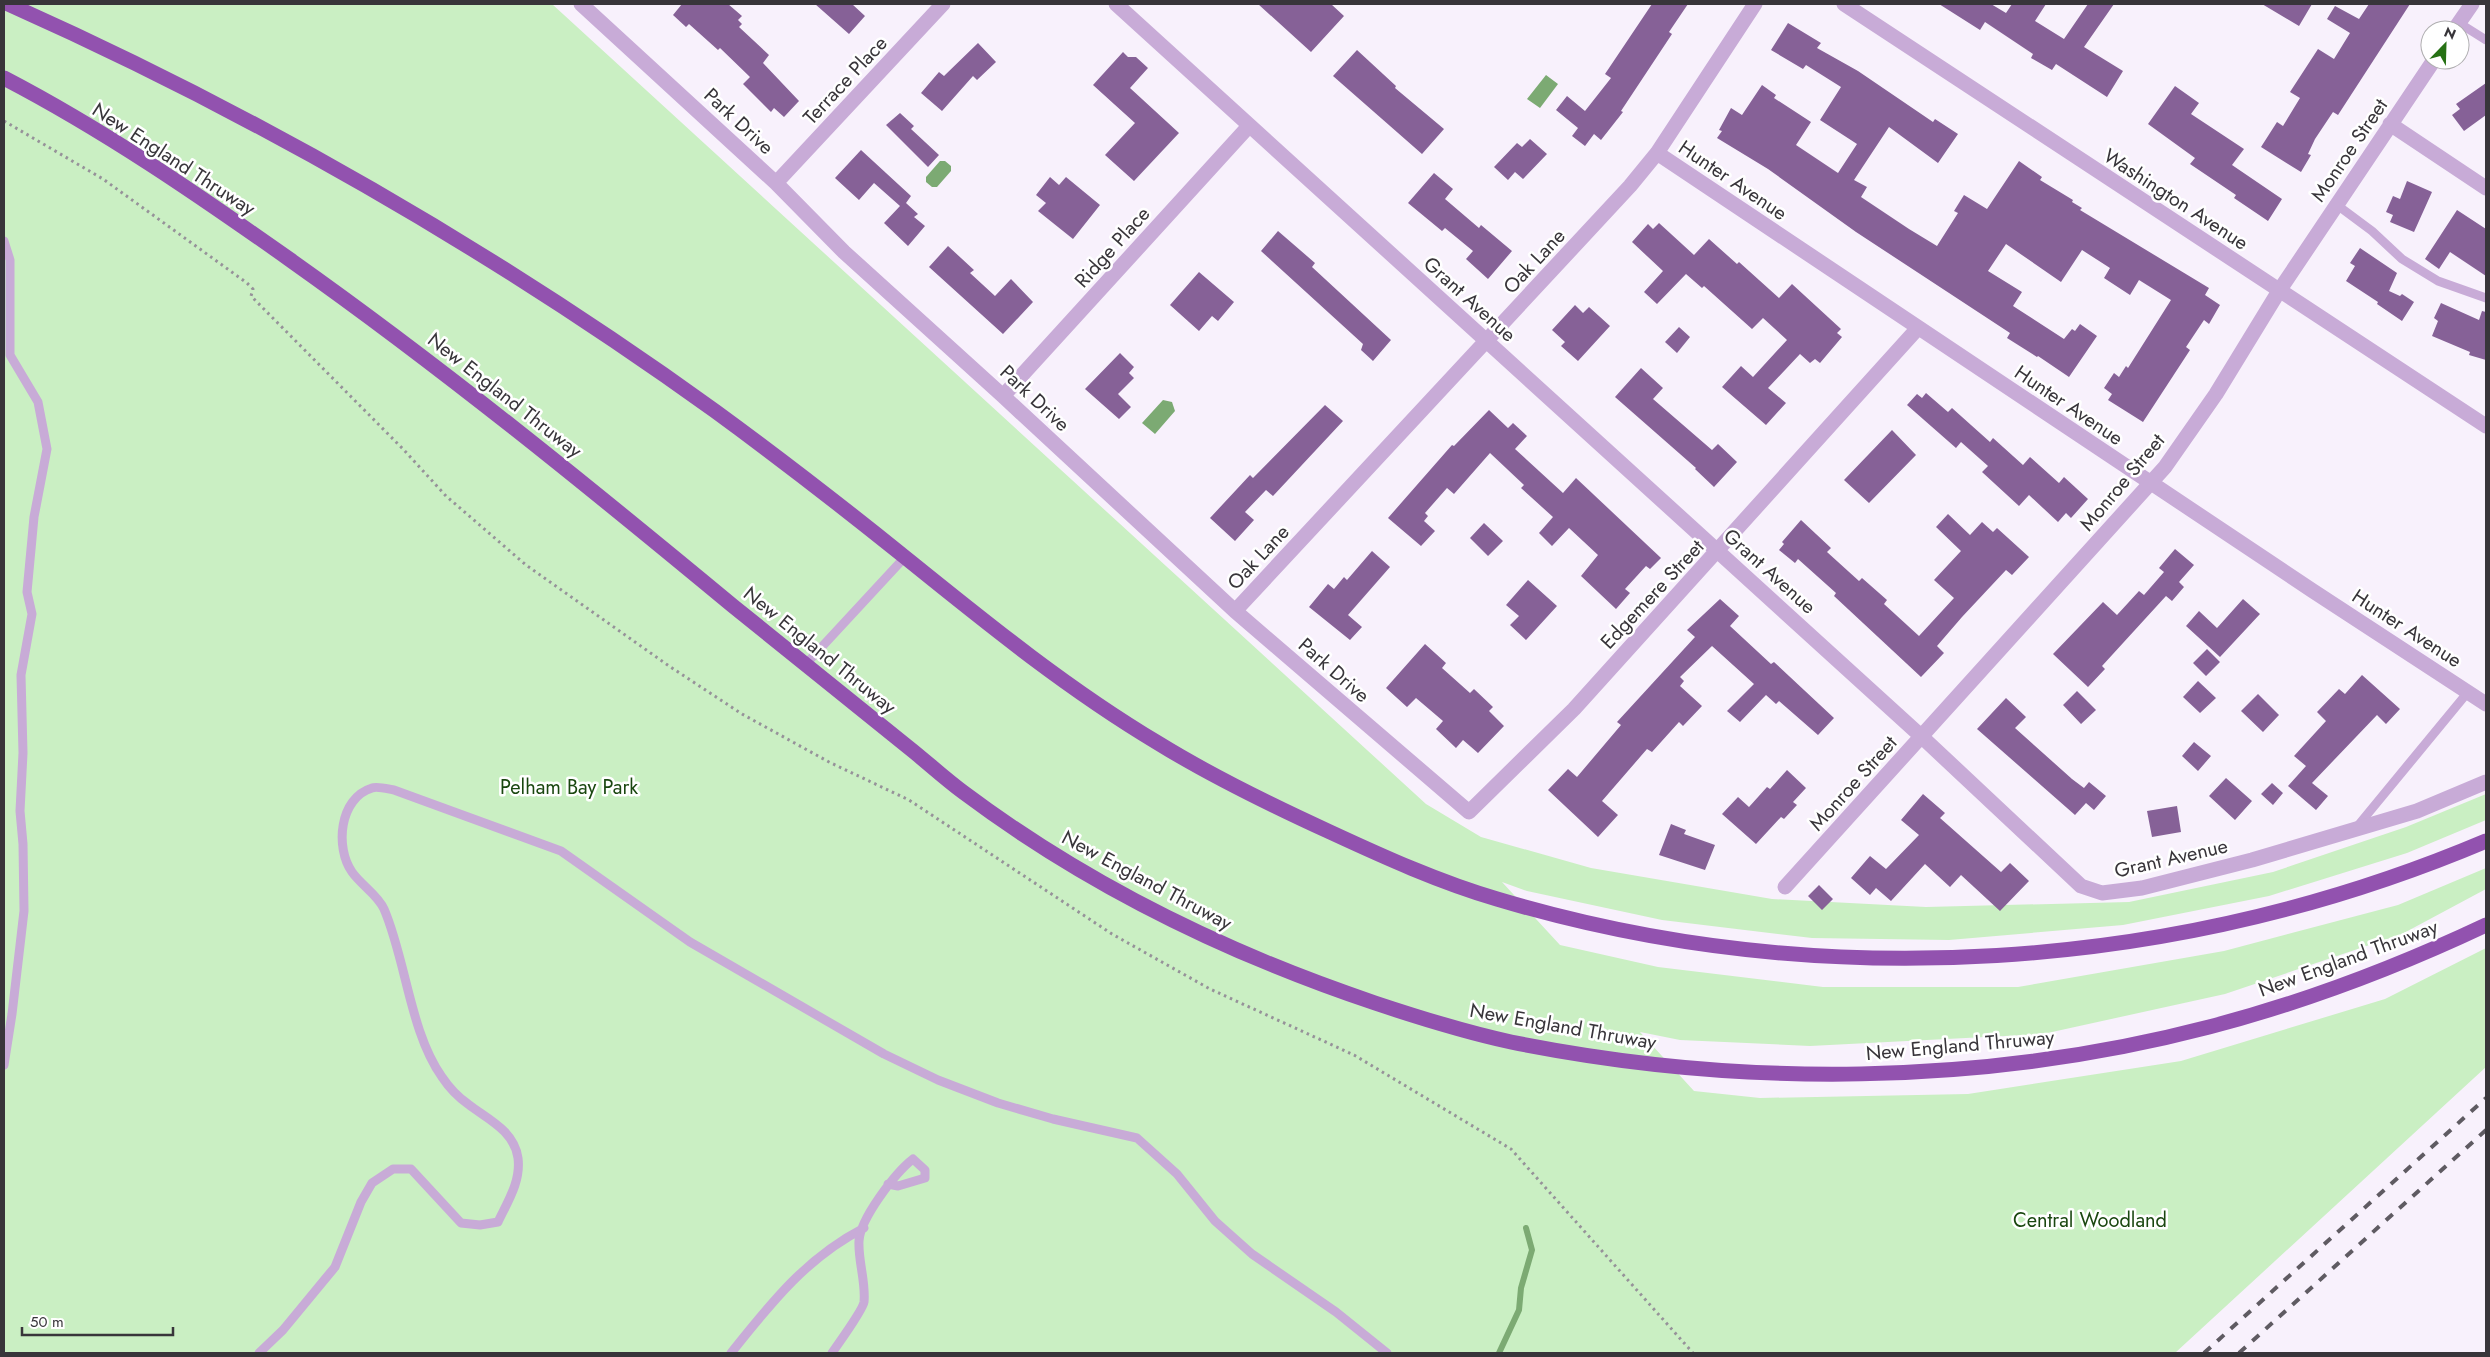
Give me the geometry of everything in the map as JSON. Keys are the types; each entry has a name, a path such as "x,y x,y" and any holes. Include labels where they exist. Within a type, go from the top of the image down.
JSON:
{"highway":[{"path":"8,4 196,93 286,141 441,230 543,294 714,411 806,479 1063,682 1157,743 1247,792 1404,866 1488,897 1596,924 1668,938 1778,952 1887,958 1999,956 2098,947 2216,927 2286,910 2393,877 2486,841"},
{"name":"New England Thruway","path":"4,78 77,120 200,197 382,326 526,436 805,665 980,803 1060,857 1192,930 1326,986 1467,1031 1559,1050 1698,1068 1808,1073 1918,1072 2029,1062 2136,1044 2245,1017 2375,973 2486,925"}],"street":[{"name":"Park Drive","path":"581,4 776,183 844,252 1235,611 1469,812"},
{"name":"Terrace Place","path":"776,183 943,4"},
{"name":"Grant Avenue","path":"1116,4 1922,737 2081,886 2102,893 2151,886 2252,860 2417,811 2486,782"},
{"name":"Oak Lane","path":"1235,611 1487,342 1657,153 1755,4"},
{"name":"Washington Avenue","path":"1844,4 2486,426"},
{"path":"2462,20 2472,4"},
{"name":"Monroe Street","path":"1785,887 2165,467 2216,394 2279,291 2427,70"},
{"path":"2390,124 2486,188"},
{"name":"Ridge Place","path":"1003,396 1249,126"},
{"name":"Hunter Avenue","path":"1657,153 2486,704"},
{"name":"Edgemere Street","path":"1469,812 1574,709 1718,552 1918,328"}],"lane":[{"path":"2470,33 2486,40"},
{"path":"2337,205 2372,230 2402,259 2438,281 2486,298"},
{"path":"4,241 10,260 9,293 12,323 10,355 38,402 47,449 34,517 27,592 32,614 21,675 23,753 20,810 23,844 24,911 4,1065"},
{"path":"805,665 904,557"},
{"path":"2354,830 2468,692"},
{"path":"259,1353 283,1330 336,1267 361,1202 372,1183 393,1169 411,1169 461,1223 480,1226 498,1222 516,1184 518,1157 506,1131 466,1103 441,1076 425,1045 384,907 351,872 343,854 343,821 346,814 353,800 372,787 394,790 561,851 690,942 884,1054 938,1080 998,1103 1052,1119 1137,1138 1177,1174 1215,1221 1252,1254 1336,1312 1387,1353"},
{"path":"832,1353 864,1303 859,1239 888,1184"},
{"path":"731,1353 800,1272 837,1242 864,1228"}],"path":[{"path":"4,121 103,179 247,283 253,289 251,296 403,449 446,496 526,565 623,635 742,714 829,762 909,800 1112,934 1210,989 1354,1056 1511,1149 1693,1353"}],"green space":[{"name":"Pelham Bay Park","path":"4,4 552,4 1426,804 1481,837 1591,868 1772,899 1926,907 2129,902 2273,872 2406,827 2486,794 2486,820 2407,853 2269,896 2123,925 1949,940 1812,938 1662,920 1527,891 1502,882 1560,945 1658,967 1823,987 2018,987 2224,951 2398,905 2486,868 2486,889 2402,934 2225,994 2043,1034 1810,1046 1680,1040 1640,1032 1694,1091 1760,1098 1968,1094 2181,1061 2385,999 2486,948 2486,1067 2175,1353 4,1353"}],"shaded area":[{"path":"1546,75 1558,84 1540,108 1527,99"},
{"path":"940,161 945,161 951,166 951,171 937,187 932,187 926,182 926,177"},
{"path":"1163,400 1172,402 1175,411 1155,434 1142,423"}],"building":[{"path":"682,4 728,4 742,16 738,20 742,24 739,27 769,55 763,63 799,101 784,117 774,108 771,112 743,84 750,77 720,48 718,50 689,24 686,27 673,15"},
{"path":"815,4 852,4 865,16 849,34"},
{"path":"1258,4 1331,4 1344,16 1311,52"},
{"path":"1652,4 1688,4 1669,32 1672,34 1621,111 1623,112 1601,140 1594,134 1585,146 1572,136 1578,128 1556,110 1567,96 1585,111 1611,78 1605,74"},
{"path":"1939,4 1991,4 2006,13 2012,4 2046,4 2035,21 2064,39 2088,4 2114,4 2084,47 2123,71 2107,97 2056,64 2052,70 2031,58 2033,54 1985,22 1980,30"},
{"path":"2262,4 2312,4 2299,26"},
{"path":"2369,4 2410,4 2338,115 2333,112 2315,139 2308,154 2311,155 2301,172 2261,147 2277,122 2283,126 2300,98 2290,92 2318,49 2334,59 2350,33 2327,19 2335,6 2359,19"},
{"path":"1788,23 1821,43 1817,48 1858,71 1933,122 1935,119 1958,134 1938,163 1889,127 1854,180 1867,187 1861,197 1909,229 1937,246 1958,213 1954,211 1964,195 1987,209 2019,161 2042,177 2040,180 2073,200 2072,202 2082,208 2080,210 2209,288 2205,295 2220,305 2209,324 2204,320 2186,347 2190,350 2143,422 2108,400 2112,394 2104,388 2114,373 2119,377 2126,366 2128,368 2171,300 2139,280 2130,295 2104,278 2110,268 2082,250 2061,282 2006,244 1988,271 2022,292 2013,306 2064,339 2072,329 2075,331 2080,324 2097,336 2069,377 2007,338 2010,333 1856,232 1768,169 1717,138 1722,131 1719,130 1731,108 1742,115 1762,85 1776,95 1774,98 1811,122 1796,145 1838,173 1857,144 1820,120 1841,87 1806,65 1803,69 1771,50"},
{"path":"978,43 996,62 977,80 973,76 942,111 921,93 939,72 944,76"},
{"path":"1357,50 1396,86 1395,88 1444,129 1422,154 1333,76"},
{"path":"1123,52 1128,57 1136,57 1148,68 1130,88 1179,133 1134,181 1105,155 1135,123 1093,85"},
{"path":"2486,83 2486,115 2464,131 2452,115 2460,109 2456,104"},
{"path":"2175,86 2199,103 2191,114 2244,149 2232,165 2282,199 2268,221 2234,198 2236,195 2190,164 2195,158 2148,124"},
{"path":"900,113 914,126 911,129 939,155 928,167 886,125"},
{"path":"1530,139 1547,154 1523,179 1515,172 1508,180 1494,167 1517,143 1522,147"},
{"path":"861,150 911,196 906,203 918,214 914,217 925,226 908,246 884,223 900,206 874,183 859,200 835,178"},
{"path":"1434,173 1453,189 1445,199 1479,228 1481,225 1512,251 1488,279 1466,259 1473,251 1445,228 1442,231 1408,203"},
{"path":"1050,177 1059,185 1066,177 1100,205 1073,239 1038,211 1046,203 1036,195"},
{"path":"2407,181 2432,192 2414,232 2390,222 2393,215 2386,212 2393,196 2400,199"},
{"path":"2457,210 2486,229 2486,276 2450,252 2439,269 2425,259"},
{"path":"1659,223 1694,255 1709,239 1737,264 1739,262 1779,298 1792,284 1841,329 1837,333 1842,337 1820,363 1815,359 1810,363 1800,354 1768,388 1786,403 1766,425 1722,387 1741,366 1753,377 1787,340 1763,318 1752,329 1704,286 1702,288 1686,274 1657,304 1644,292 1663,271 1632,242 1648,224 1653,229"},
{"path":"1278,231 1315,263 1312,267 1391,340 1373,361 1361,350 1363,344 1261,251"},
{"path":"948,246 974,270 970,273 995,296 1011,279 1033,302 1003,334 929,267"},
{"path":"2360,248 2397,273 2389,291 2400,296 2402,294 2414,302 2402,321 2377,304 2378,302 2346,281 2355,266 2350,263"},
{"path":"1199,272 1234,302 1218,321 1212,316 1199,331 1170,305"},
{"path":"2441,303 2479,320 2482,311 2486,312 2486,360 2469,355 2470,352 2432,336 2438,321 2434,318"},
{"path":"1575,305 1583,313 1589,307 1610,326 1578,361 1561,346 1565,342 1552,330"},
{"path":"1679,327 1690,337 1677,353 1665,342"},
{"path":"1120,353 1134,367 1129,373 1134,378 1118,394 1131,407 1119,419 1085,389"},
{"path":"1641,368 1663,388 1653,399 1712,450 1718,444 1737,462 1714,487 1696,468 1615,397"},
{"path":"1926,393 1948,412 1952,408 1990,442 1993,438 2023,465 2030,457 2059,483 2064,477 2088,499 2071,518 2066,513 2058,522 2029,495 2019,506 1982,472 1988,466 1961,442 1956,448 1907,405 1917,394 1922,398"},
{"path":"1325,405 1343,421 1273,496 1266,490 1245,512 1254,520 1235,541 1210,518 1250,475 1253,478"},
{"path":"1489,410 1508,428 1513,423 1527,436 1515,449 1563,493 1576,478 1661,558 1650,569 1646,566 1625,589 1630,593 1616,609 1581,576 1598,555 1569,528 1552,546 1539,533 1553,517 1521,488 1524,485 1490,453 1454,494 1447,488 1425,513 1428,516 1424,521 1435,531 1421,546 1388,518 1452,445 1454,446"},
{"path":"1892,430 1916,455 1869,503 1844,480"},
{"path":"1948,514 1970,535 1982,522 1993,532 1997,528 2029,557 2012,575 2006,570 1962,617 1937,646 1944,653 1921,677 1834,596 1836,593 1798,559 1795,563 1779,550 1784,544 1782,542 1801,520 1831,548 1827,552 1859,581 1862,578 1887,600 1884,604 1919,636 1954,598 1934,580 1961,551 1936,527"},
{"path":"1484,523 1503,541 1488,556 1470,538"},
{"path":"2175,549 2194,565 2179,582 2184,587 2172,601 2166,596 2102,666 2105,669 2088,687 2053,654 2103,602 2117,615 2139,591 2144,595 2164,572 2159,568"},
{"path":"1372,551 1390,567 1348,615 1362,627 1350,640 1309,607 1328,584 1334,589 1344,577 1347,580"},
{"path":"1528,580 1557,606 1526,640 1510,625 1519,616 1506,605"},
{"path":"1720,599 1739,616 1730,626 1771,664 1774,662 1834,718 1818,735 1779,701 1776,704 1766,695 1740,722 1727,711 1754,684 1712,646 1680,677 1684,681 1680,686 1702,706 1683,726 1679,722 1652,752 1647,749 1602,801 1618,815 1598,837 1548,790 1568,769 1577,777 1621,725 1617,722 1695,637 1687,630"},
{"path":"2243,599 2260,614 2220,657 2186,626 2199,611 2217,628"},
{"path":"1425,644 1446,663 1442,668 1470,693 1474,689 1493,707 1489,711 1504,726 1478,753 1463,740 1456,748 1436,729 1443,721 1416,698 1407,707 1386,688"},
{"path":"2207,649 2220,662 2206,676 2193,663"},
{"path":"2362,675 2400,709 2386,724 2377,715 2312,783 2328,796 2316,810 2288,786 2306,766 2294,756 2326,721 2317,712 2339,689 2345,694"},
{"path":"2198,681 2216,698 2200,713 2183,697"},
{"path":"2077,691 2096,710 2081,724 2063,705"},
{"path":"2258,694 2279,715 2263,732 2241,711"},
{"path":"2006,698 2026,717 2015,728 2084,788 2089,782 2106,796 2094,810 2086,803 2075,815 1977,729"},
{"path":"2194,742 2211,756 2198,771 2182,756"},
{"path":"1787,770 1806,788 1793,802 1797,805 1784,819 1781,817 1756,844 1722,814 1738,797 1749,807 1767,787 1770,789"},
{"path":"2226,778 2252,801 2235,820 2209,796"},
{"path":"2272,783 2283,793 2273,805 2261,794"},
{"path":"1923,794 1945,813 1940,818 2001,872 2010,863 2029,881 2000,911 1961,875 1950,887 1925,864 1891,901 1876,888 1870,895 1851,878 1870,856 1886,869 1919,835 1901,820"},
{"path":"2177,806 2181,832 2152,837 2147,811"},
{"path":"1671,824 1686,830 1684,834 1715,845 1705,870 1659,855"},
{"path":"1819,885 1833,899 1822,910 1808,896"}],"waterway":[{"path":"1499,1353 1519,1310 1521,1288 1532,1250 1526,1228"}],"railway":[{"path":"2204,1353 2486,1098"},
{"path":"2239,1353 2486,1130"}],"park label":[{"name":"Central Woodland","path":"2090,1220"}]}
